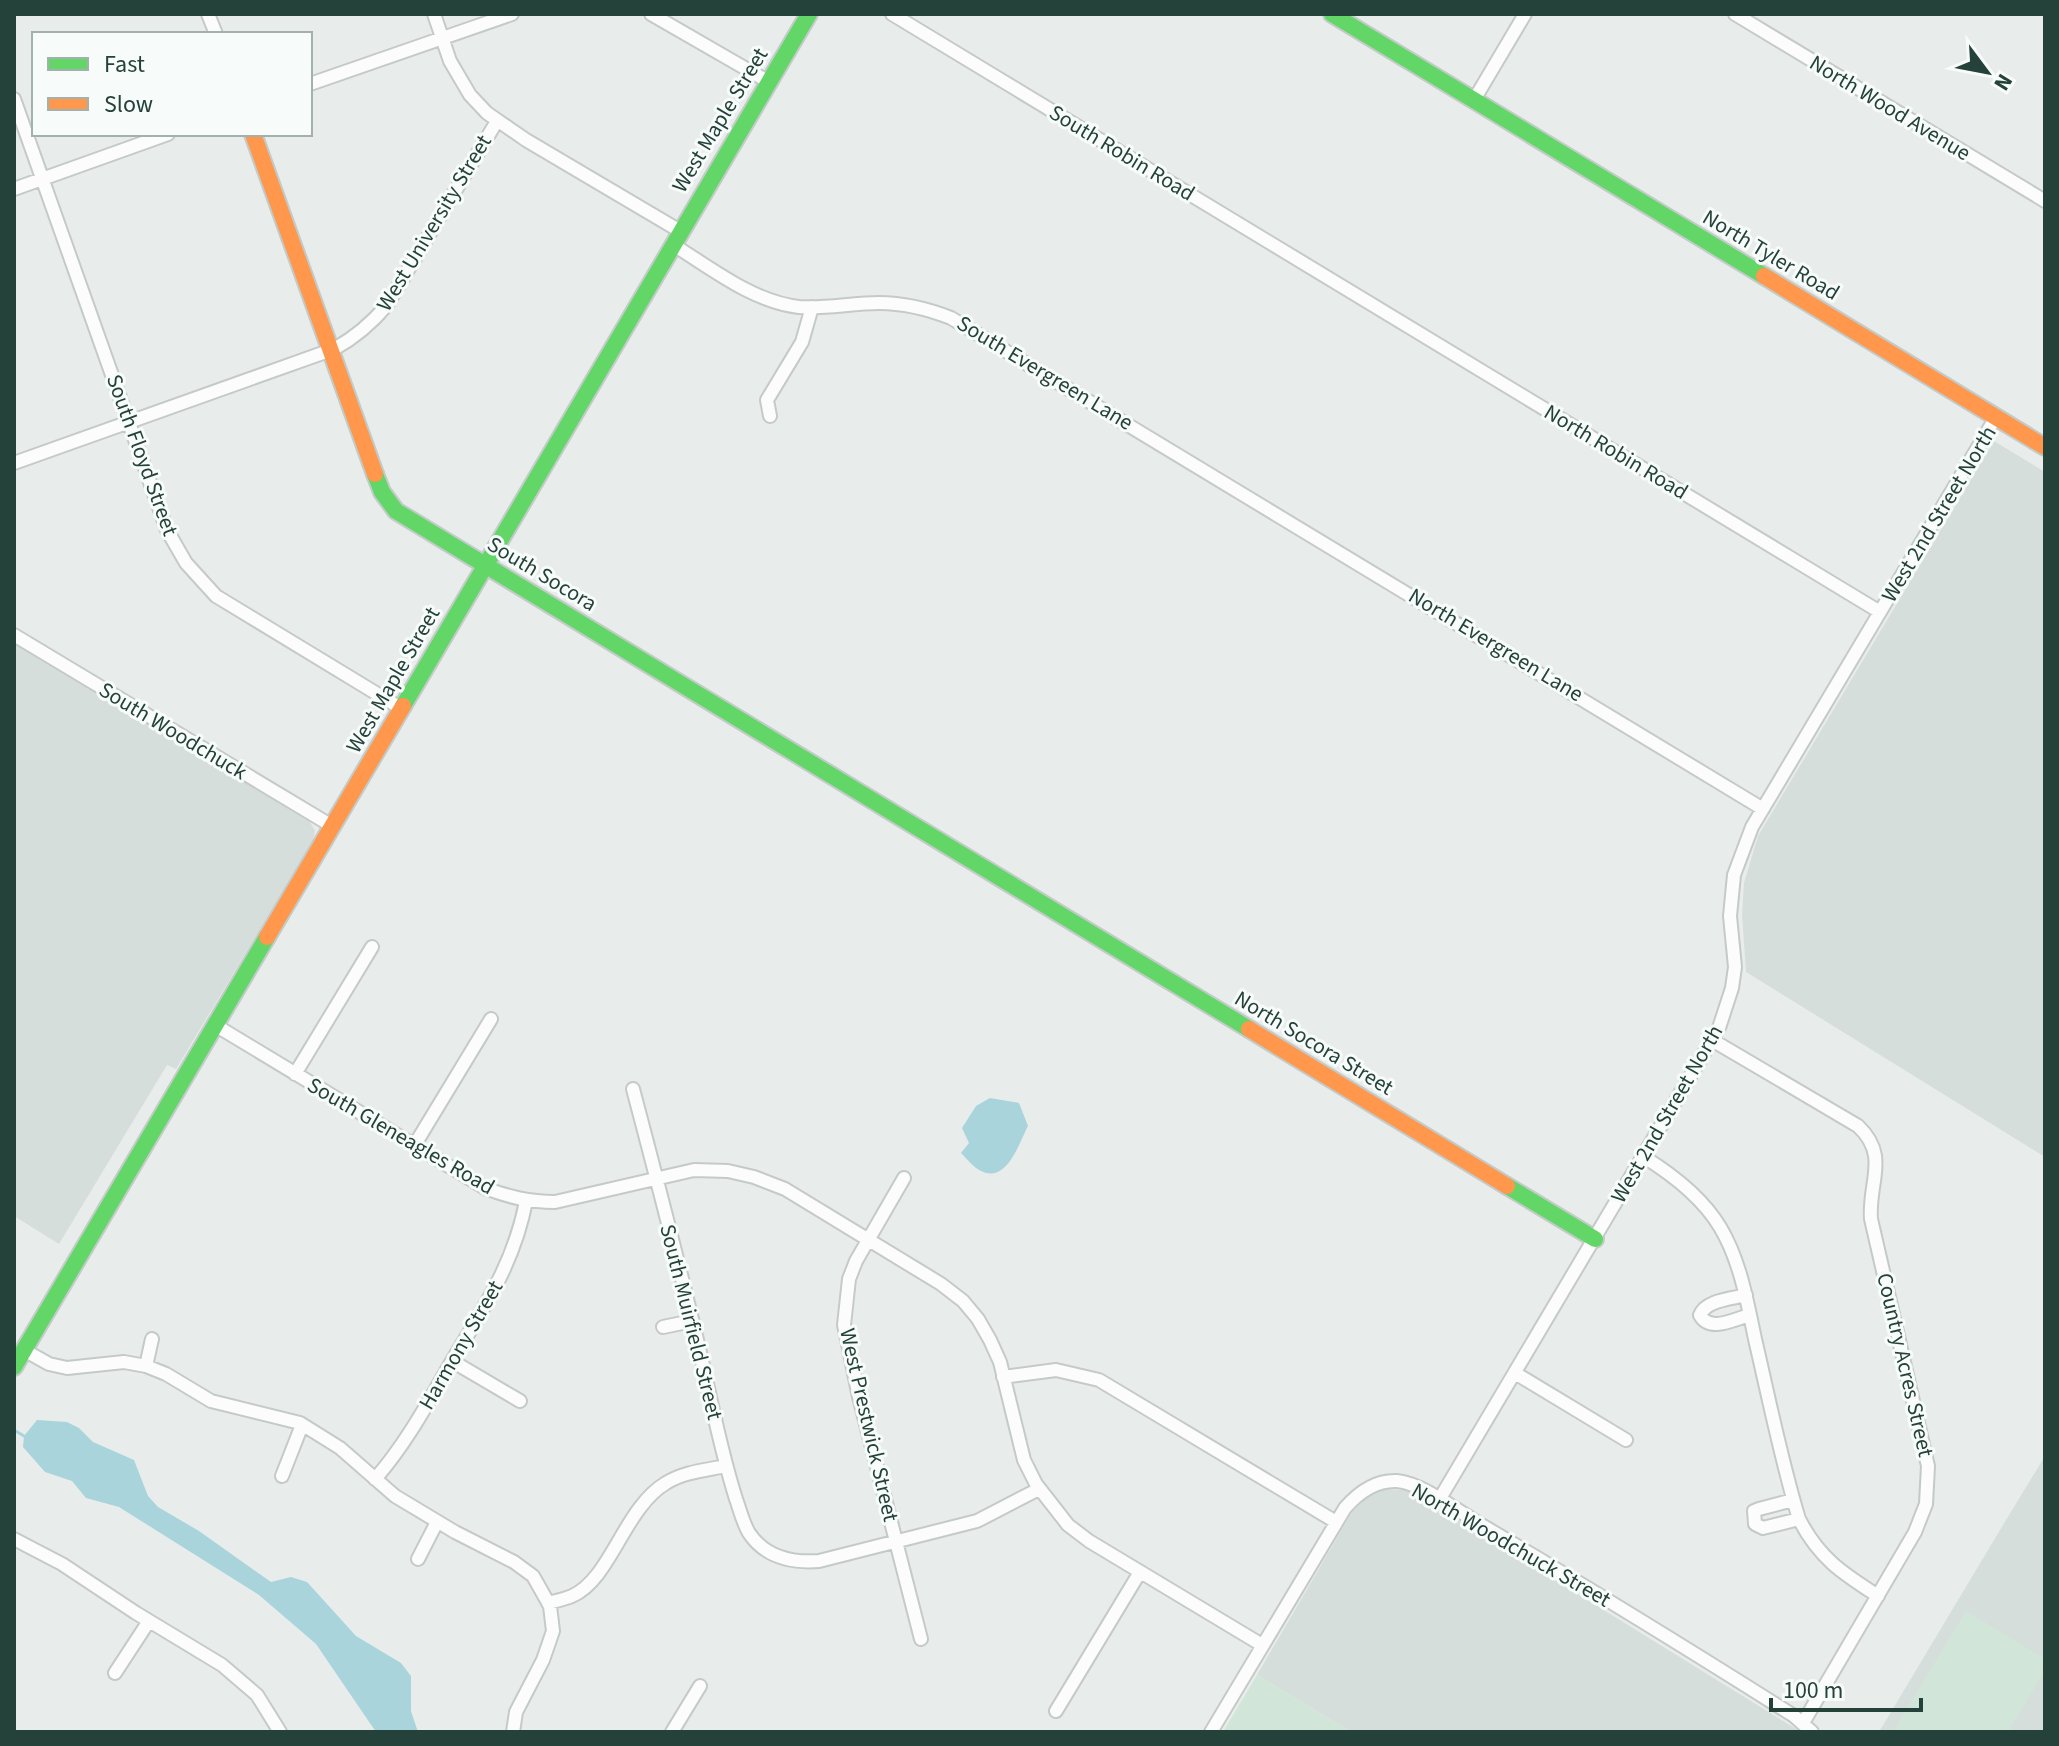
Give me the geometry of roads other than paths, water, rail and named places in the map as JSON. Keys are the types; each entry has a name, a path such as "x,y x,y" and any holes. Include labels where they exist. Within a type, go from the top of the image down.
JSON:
{"main road":[{"name":"West Maple Street","path":"14,1367 809,14"},
{"name":"North Tyler Road","path":"1332,14 2045,447"},
{"name":"South Socora","path":"254,136 382,492 396,511 1011,884"},
{"name":"North Socora Street","path":"1011,884 1595,1239"}],"street":[{"name":"South Evergreen Lane","path":"434,14 450,61 470,95 497,121 760,295 796,306 880,303 921,308 951,318 1228,483"},
{"path":"312,83 512,14"},
{"path":"651,14 769,82"},
{"name":"South Robin Road","path":"892,14 1352,292"},
{"path":"1474,100 1525,14"},
{"name":"North Wood Avenue","path":"1735,14 2045,201"},
{"name":"South Floyd Street","path":"14,99 167,530 186,563 216,596 402,709"},
{"name":"West University Street","path":"14,463 330,351 355,337 372,324 387,305 497,121"},
{"path":"14,189 162,136"},
{"name":"North Robin Road","path":"1352,292 1880,612"},
{"path":"770,416 767,400 802,342 812,307"},
{"name":"West 2nd Street North","path":"1439,1500 1712,1040 1732,988 1735,967 1730,916 1734,875 1752,827 1996,417"},
{"name":"North Evergreen Lane","path":"1228,483 1763,809"},
{"name":"South Woodchuck","path":"14,635 332,826"},
{"path":"295,1074 372,947"},
{"path":"414,1146 491,1019"},
{"name":"South Gleneagles Road","path":"215,1025 485,1188 526,1201 555,1202 694,1170 728,1171 785,1189 941,1284 963,1301 990,1340 1003,1377 1024,1460 1039,1489 1068,1525 1089,1541 1262,1645"},
{"name":"Country Acres Street","path":"1712,1040 1858,1126 1870,1137 1876,1167 1871,1219 1929,1478 1926,1504 1908,1546 1807,1728"},
{"name":"South Muirfield Street","path":"633,1089 726,1466 749,1533 770,1553 801,1563 819,1561 977,1521 1039,1489"},
{"path":"1644,1157 1689,1190 1720,1226 1746,1295 1799,1519 1824,1558 1878,1596"},
{"name":"West Prestwick Street","path":"904,1178 856,1261 849,1279 844,1325 859,1397 921,1639"},
{"name":"Harmony Street","path":"375,1479 391,1460 507,1267 518,1241 526,1201"},
{"path":"1746,1295 1709,1304 1700,1315 1712,1325 1750,1315"},
{"path":"663,1327 692,1321"},
{"path":"146,1366 152,1339"},
{"path":"24,1350 49,1364 67,1368 124,1362 146,1366 166,1374 211,1401 302,1425 340,1448 395,1496 533,1576 548,1603 553,1631 550,1644 519,1704 513,1732"},
{"path":"452,1361 520,1401"},
{"path":"1003,1377 1056,1370 1081,1373 1099,1380 1336,1522 1211,1732"},
{"path":"1515,1373 1626,1440"},
{"path":"282,1476 302,1425"},
{"path":"548,1603 572,1596 587,1587 635,1512 666,1482 726,1466"},
{"name":"North Woodchuck Street","path":"1336,1522 1356,1495 1383,1482 1409,1484 1807,1728"},
{"path":"1793,1500 1754,1511 1753,1520 1763,1528 1799,1519"},
{"path":"418,1559 437,1522"},
{"path":"15,1542 62,1564 222,1665 257,1695 275,1730"},
{"path":"1056,1711 1140,1572"},
{"path":"115,1673 149,1621"},
{"path":"672,1732 700,1686"}],"water":[{"path":"990,1098 1019,1103 1028,1126 1011,1160 998,1172 990,1173 978,1170 961,1153 969,1143 962,1128 976,1106"},
{"path":"37,1420 67,1422 79,1428 93,1442 134,1460 148,1496 158,1507 199,1531 271,1582 291,1577 307,1582 356,1636 401,1663 411,1676 411,1711 418,1732 376,1732 316,1644 259,1595 119,1507 86,1498 72,1481 45,1472 23,1447 24,1436"}],"waterway":[{"path":"14,1430 24,1436"}]}
